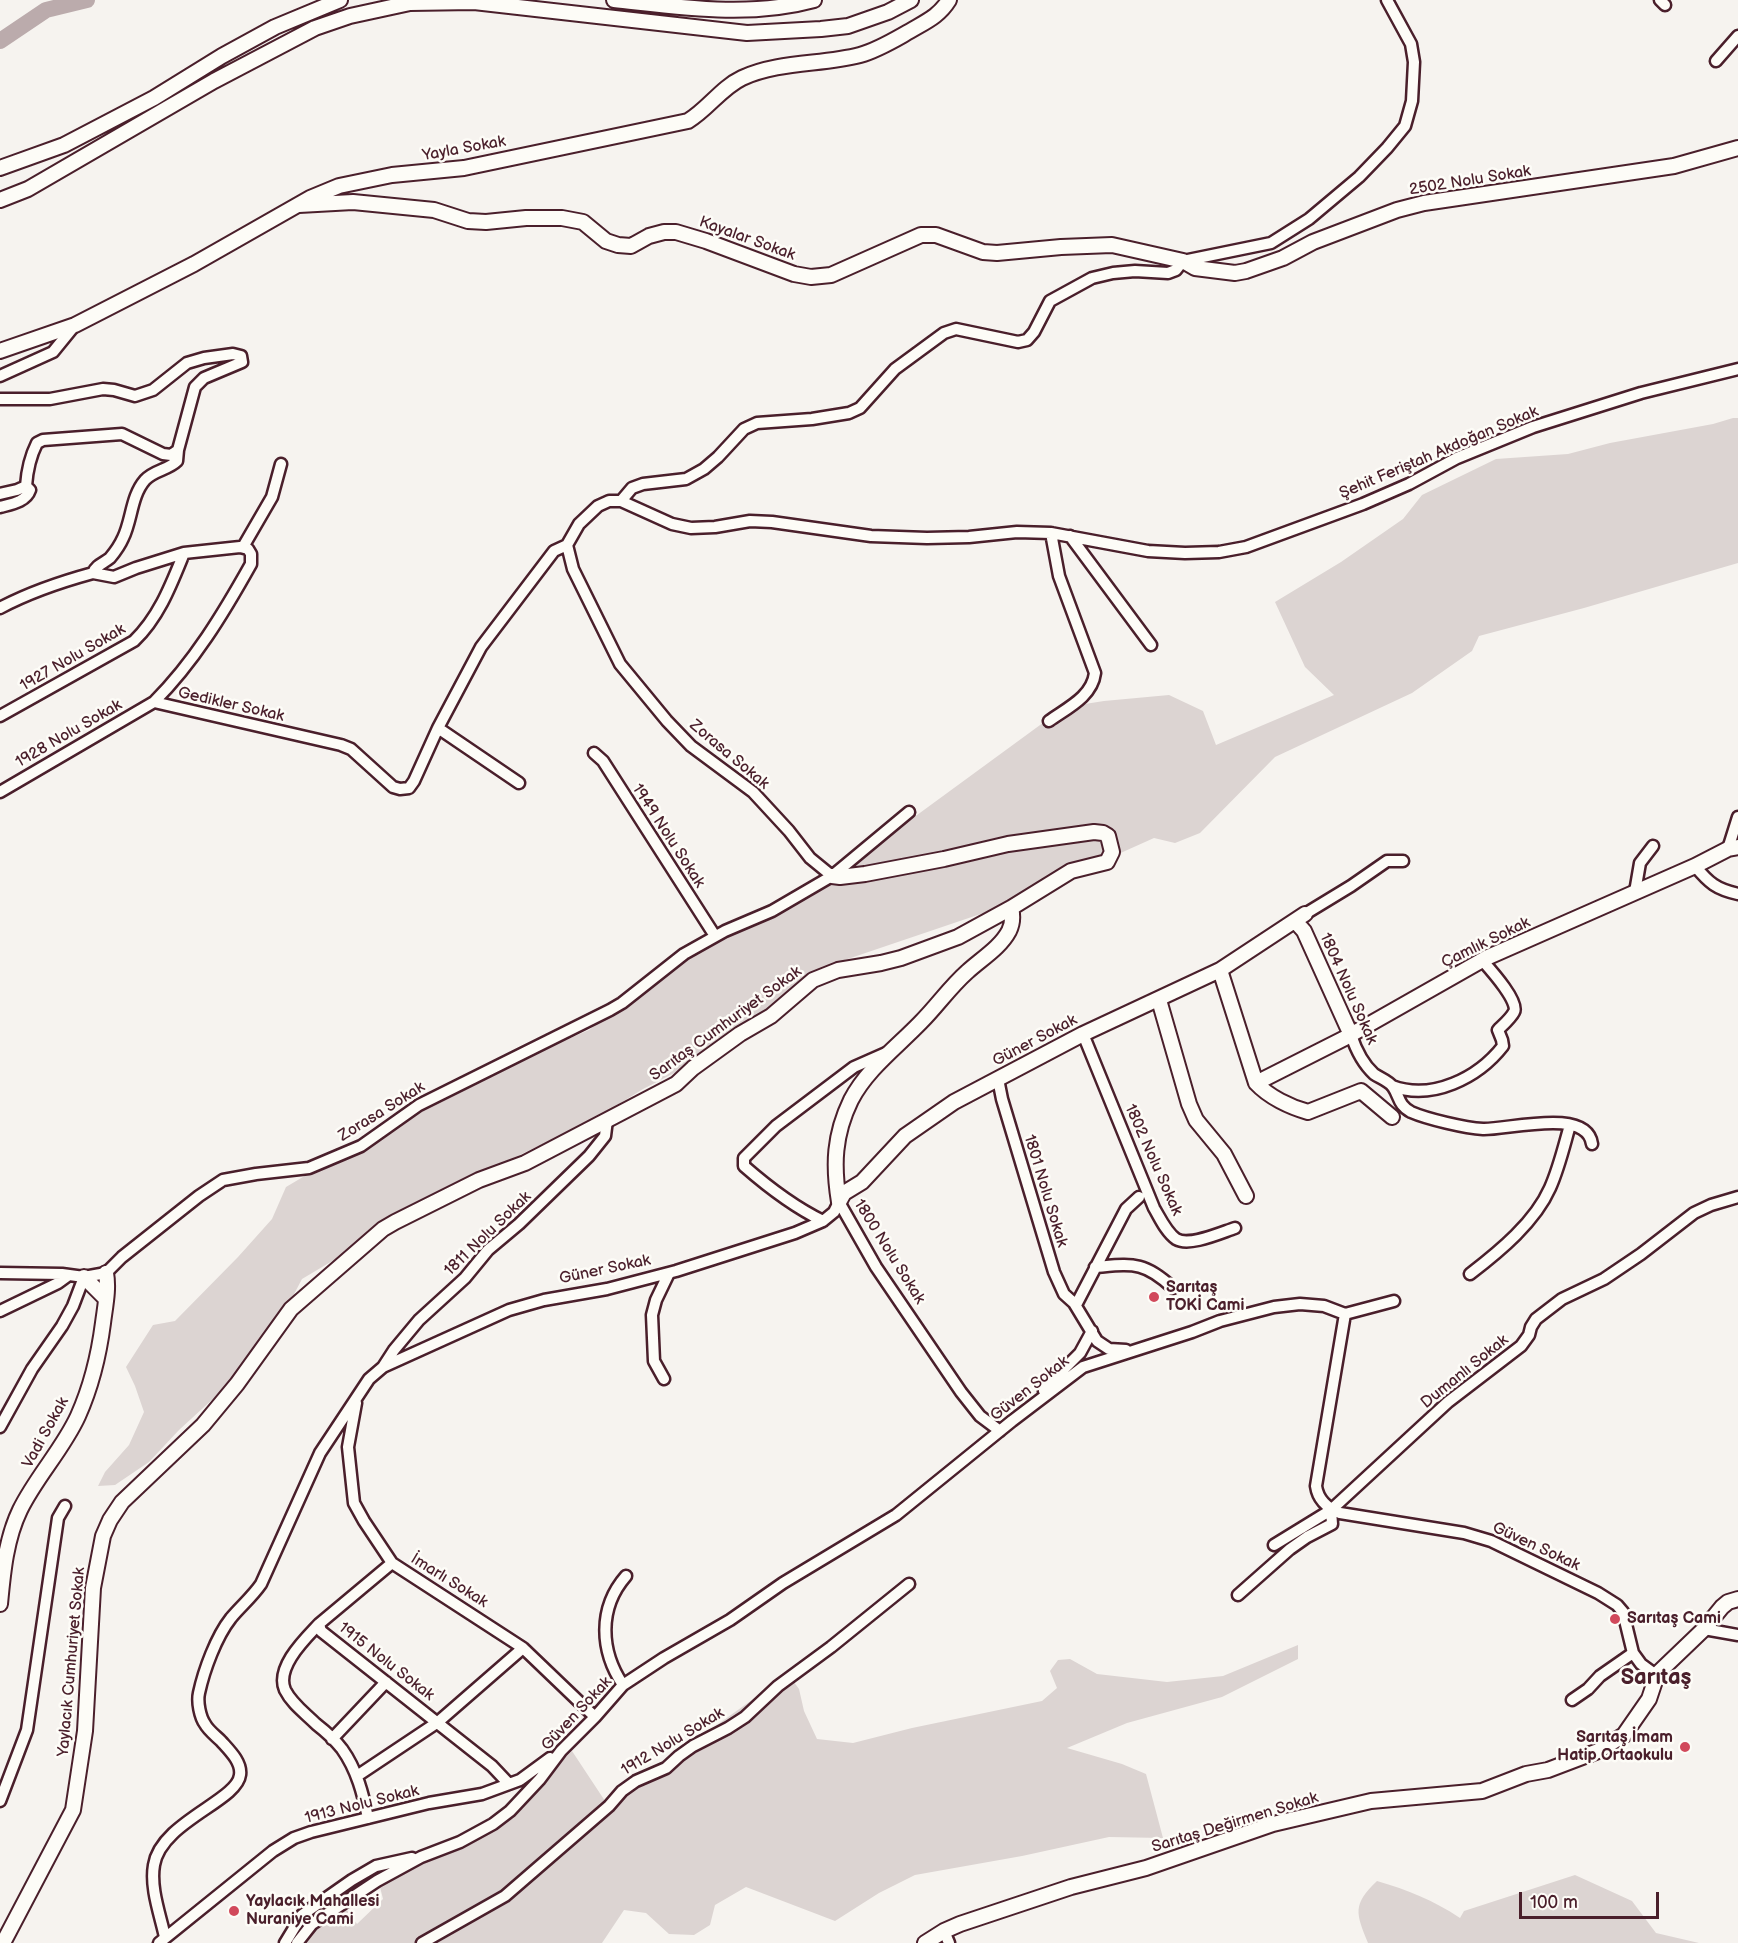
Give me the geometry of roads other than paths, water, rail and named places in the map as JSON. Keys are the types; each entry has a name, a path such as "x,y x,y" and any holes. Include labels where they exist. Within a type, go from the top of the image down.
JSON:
{"street":[{"path":"0,168 64,145 154,98 222,56 275,27 340,0"},
{"path":"614,0 713,10 751,4 797,5 814,0"},
{"path":"0,200 28,189 214,81 315,28 350,16 410,3 474,2 747,33 848,26 888,12 911,0"},
{"name":"Yayla Sokak","path":"0,376 53,352 75,325 194,264 299,204 339,186 392,175 464,168 688,121 743,77 768,69 860,55 887,44 939,14 950,0"},
{"path":"621,501 632,488 643,484 686,479 704,469 744,429 757,423 812,419 849,413 860,408 895,369 944,333 956,329 1018,342 1027,340 1034,332 1050,301 1092,279 1113,273 1135,271 1168,273 1176,270 1183,261 1271,243 1309,219 1359,177 1405,126 1412,102 1414,62 1411,44 1387,0"},
{"path":"1716,61 1738,36"},
{"name":"2502 Nolu Sokak","path":"1183,261 1195,268 1223,272 1246,271 1283,258 1313,242 1397,210 1424,203 1674,166 1738,148"},
{"name":"Kayalar Sokak","path":"299,204 353,202 434,210 468,221 486,222 526,218 562,218 583,222 606,242 631,246 649,236 676,232 794,274 811,277 831,275 921,235 936,236 983,252 1112,245 1183,261"},
{"path":"0,351 75,325"},
{"path":"0,399 50,399 104,389 135,396 153,390 187,363 234,354 241,356 242,362 204,378 195,387 177,461 171,467 156,472 145,480 137,492 124,538 116,551 95,568 93,573"},
{"name":"Şehit Feriştah Akdoğan Sokak","path":"1070,536 1148,551 1219,552 1246,547 1372,500 1409,484 1457,458 1533,427 1641,393 1738,369"},
{"path":"0,507 22,500 28,495 30,490 26,486 27,472 37,443 43,440 122,434 163,454 171,455 178,450"},
{"path":"0,608 49,585 93,573 114,578 136,567 184,553 243,548 272,497 281,464"},
{"path":"0,494 26,486"},
{"path":"567,545 579,524 598,506 609,501 621,501 672,524 691,528 715,527 750,521 871,536 969,537 1017,532 1070,536 1151,645"},
{"path":"1049,721 1086,695 1094,683 1095,673 1059,576 1051,533"},
{"name":"Gedikler Sokak","path":"153,702 341,745 351,749 393,787 409,788 481,647 554,551 567,545"},
{"name":"Zorasa Sokak","path":"106,1273 164,1223 223,1180 309,1168 361,1146 419,1105 622,1003 684,954 715,936 772,911 832,876 810,858 753,792 691,746 620,664 573,569 567,545"},
{"name":"Gedikler Sokak","path":"153,702 172,684 220,618 251,564 251,554 248,549 243,548"},
{"name":"1927 Nolu Sokak","path":"0,716 134,641 147,629 168,594 184,553"},
{"name":"1928 Nolu Sokak","path":"0,792 153,702"},
{"path":"438,728 519,783"},
{"name":"1949 Nolu Sokak","path":"594,753 603,761 715,936"},
{"path":"832,876 909,812"},
{"path":"1733,848 1738,817"},
{"name":"Sarıtaş Cumhuriyet Sokak","path":"330,1274 383,1229 395,1222 470,1185 525,1163 676,1084 693,1068 740,1034 771,1016 813,980 838,970 902,958 958,937 1071,871 1107,862 1112,852 1108,836 1094,832 1008,844 865,874 832,876"},
{"path":"1635,892 1640,864 1653,846"},
{"name":"Çamlık Sokak","path":"1256,1083 1351,1035 1482,960 1733,848"},
{"name":"Güner Sokak","path":"162,1940 154,1891 154,1864 161,1845 180,1827 236,1786 240,1776 239,1764 205,1725 199,1706 198,1695 213,1650 231,1618 252,1597 261,1584 320,1453 369,1379 383,1367 509,1310 544,1300 607,1289 669,1273 795,1233 823,1221 834,1212 844,1192 862,1182 904,1136 954,1102 1083,1034 1220,970 1387,861 1403,861"},
{"path":"1695,866 1706,880 1723,891 1738,894"},
{"name":"1800 Nolu Sokak","path":"1000,1431 980,1416 961,1392 876,1267 839,1202 834,1170 837,1142 843,1120 851,1100 862,1083 889,1052 921,1023 966,972 995,948 1006,935 1012,921 1011,908"},
{"name":"1804 Nolu Sokak","path":"1300,917 1304,931 1362,1060 1372,1072 1392,1086 1400,1104 1427,1118 1482,1129 1551,1122 1570,1125"},
{"path":"1392,1086 1426,1092 1456,1083 1478,1070 1503,1046 1498,1030 1515,1012 1516,1006 1482,960"},
{"path":"1220,970 1256,1083 1264,1092 1308,1112 1361,1091 1392,1117"},
{"path":"1159,1000 1189,1104 1196,1120 1218,1145 1246,1196"},
{"name":"1802 Nolu Sokak","path":"1083,1034 1154,1208 1166,1227 1177,1239 1188,1242 1234,1228"},
{"path":"823,1221 804,1212 784,1198 744,1166 744,1158 776,1126 854,1067 889,1052"},
{"name":"1801 Nolu Sokak","path":"998,1079 1002,1100 1054,1272 1064,1294 1076,1305 1097,1341 1108,1349 1134,1350"},
{"name":"1811 Nolu Sokak","path":"383,1367 419,1320 465,1278 488,1250 519,1224 589,1156 605,1136 607,1120"},
{"path":"1470,1274 1513,1239 1542,1202 1556,1174 1570,1125 1586,1131 1592,1144"},
{"path":"1076,1305 1126,1209 1139,1197"},
{"name":"Dumanlı Sokak","path":"1274,1545 1332,1510 1448,1402 1521,1346 1536,1319 1562,1299 1604,1279 1694,1213 1738,1197"},
{"path":"1095,1267 1135,1265 1146,1268 1161,1277 1173,1288"},
{"path":"0,1273 84,1277 106,1273"},
{"name":"Vadi Sokak","path":"0,1604 11,1533 21,1509 78,1417 88,1388 100,1343 106,1299 106,1273"},
{"path":"664,1379 654,1361 652,1315 656,1300 669,1273"},
{"name":"Yaylacık Cumhuriyet Sokak","path":"3,1943 73,1810 85,1731 93,1588 103,1536 110,1520 122,1502 203,1425 237,1384 291,1309 330,1274"},
{"path":"0,1311 58,1283 69,1275"},
{"path":"84,1277 106,1299"},
{"path":"0,1427 32,1369 68,1316 84,1277"},
{"path":"1238,1595 1290,1549 1332,1524 1332,1510 1317,1495 1316,1486 1345,1314 1394,1301"},
{"name":"Güven Sokak","path":"297,1943 312,1924 377,1881 493,1824 518,1803 561,1751 623,1685 730,1620 783,1583 885,1523 1042,1397 1083,1367 1220,1321 1274,1306 1300,1304 1324,1306 1345,1314"},
{"path":"1042,1397 1046,1388 1080,1353 1092,1331"},
{"name":"İmarlı Sokak","path":"357,1398 348,1446 354,1503 392,1563 523,1648 595,1717"},
{"path":"0,1801 27,1730 58,1518 65,1506"},
{"name":"Güven Sokak","path":"1332,1510 1464,1533 1491,1541 1598,1593 1617,1605 1623,1612 1633,1653"},
{"name":"1915 Nolu Sokak","path":"392,1563 319,1624 321,1631 438,1722 492,1766 509,1784"},
{"path":"623,1685 614,1671 607,1652 606,1620 612,1597 626,1576"},
{"name":"1912 Nolu Sokak","path":"422,1943 505,1896 609,1806 621,1791 666,1767 693,1746 745,1717 778,1686 909,1584"},
{"name":"Sarıtaş Değirmen Sokak","path":"925,1943 946,1937 1071,1887 1146,1868 1273,1824 1371,1801 1482,1791 1526,1774 1548,1770 1598,1750 1624,1735 1649,1699 1656,1675 1704,1629 1722,1606 1738,1599"},
{"path":"319,1624 294,1651 284,1673 283,1683 294,1704 342,1749 357,1776 368,1818"},
{"path":"1704,1629 1738,1635"},
{"path":"357,1776 438,1722 523,1648"},
{"path":"1572,1700 1588,1689 1600,1676 1633,1653 1641,1664 1656,1675"},
{"path":"332,1739 386,1682"},
{"name":"1913 Nolu Sokak","path":"162,1940 273,1851 287,1843 311,1832 429,1803 482,1794 520,1780 561,1751"},
{"name":"Güven Sokak","path":"285,1943 302,1915 352,1880 387,1862 422,1857"}],"waterway":[{"path":"0,41 46,10 87,0"}],"place":[{"name":"Sarıtaş TOKİ Cami","path":"1154,1297"},
{"name":"Sarıtaş Cami","path":"1615,1619"},
{"name":"Sarıtaş İmam Hatip Ortaokulu","path":"1685,1747"},
{"name":"Yaylacık Mahallesi Nuraniye Cami","path":"234,1911"}],"district":[{"name":"Sarıtaş","path":"1656,1678"}]}
